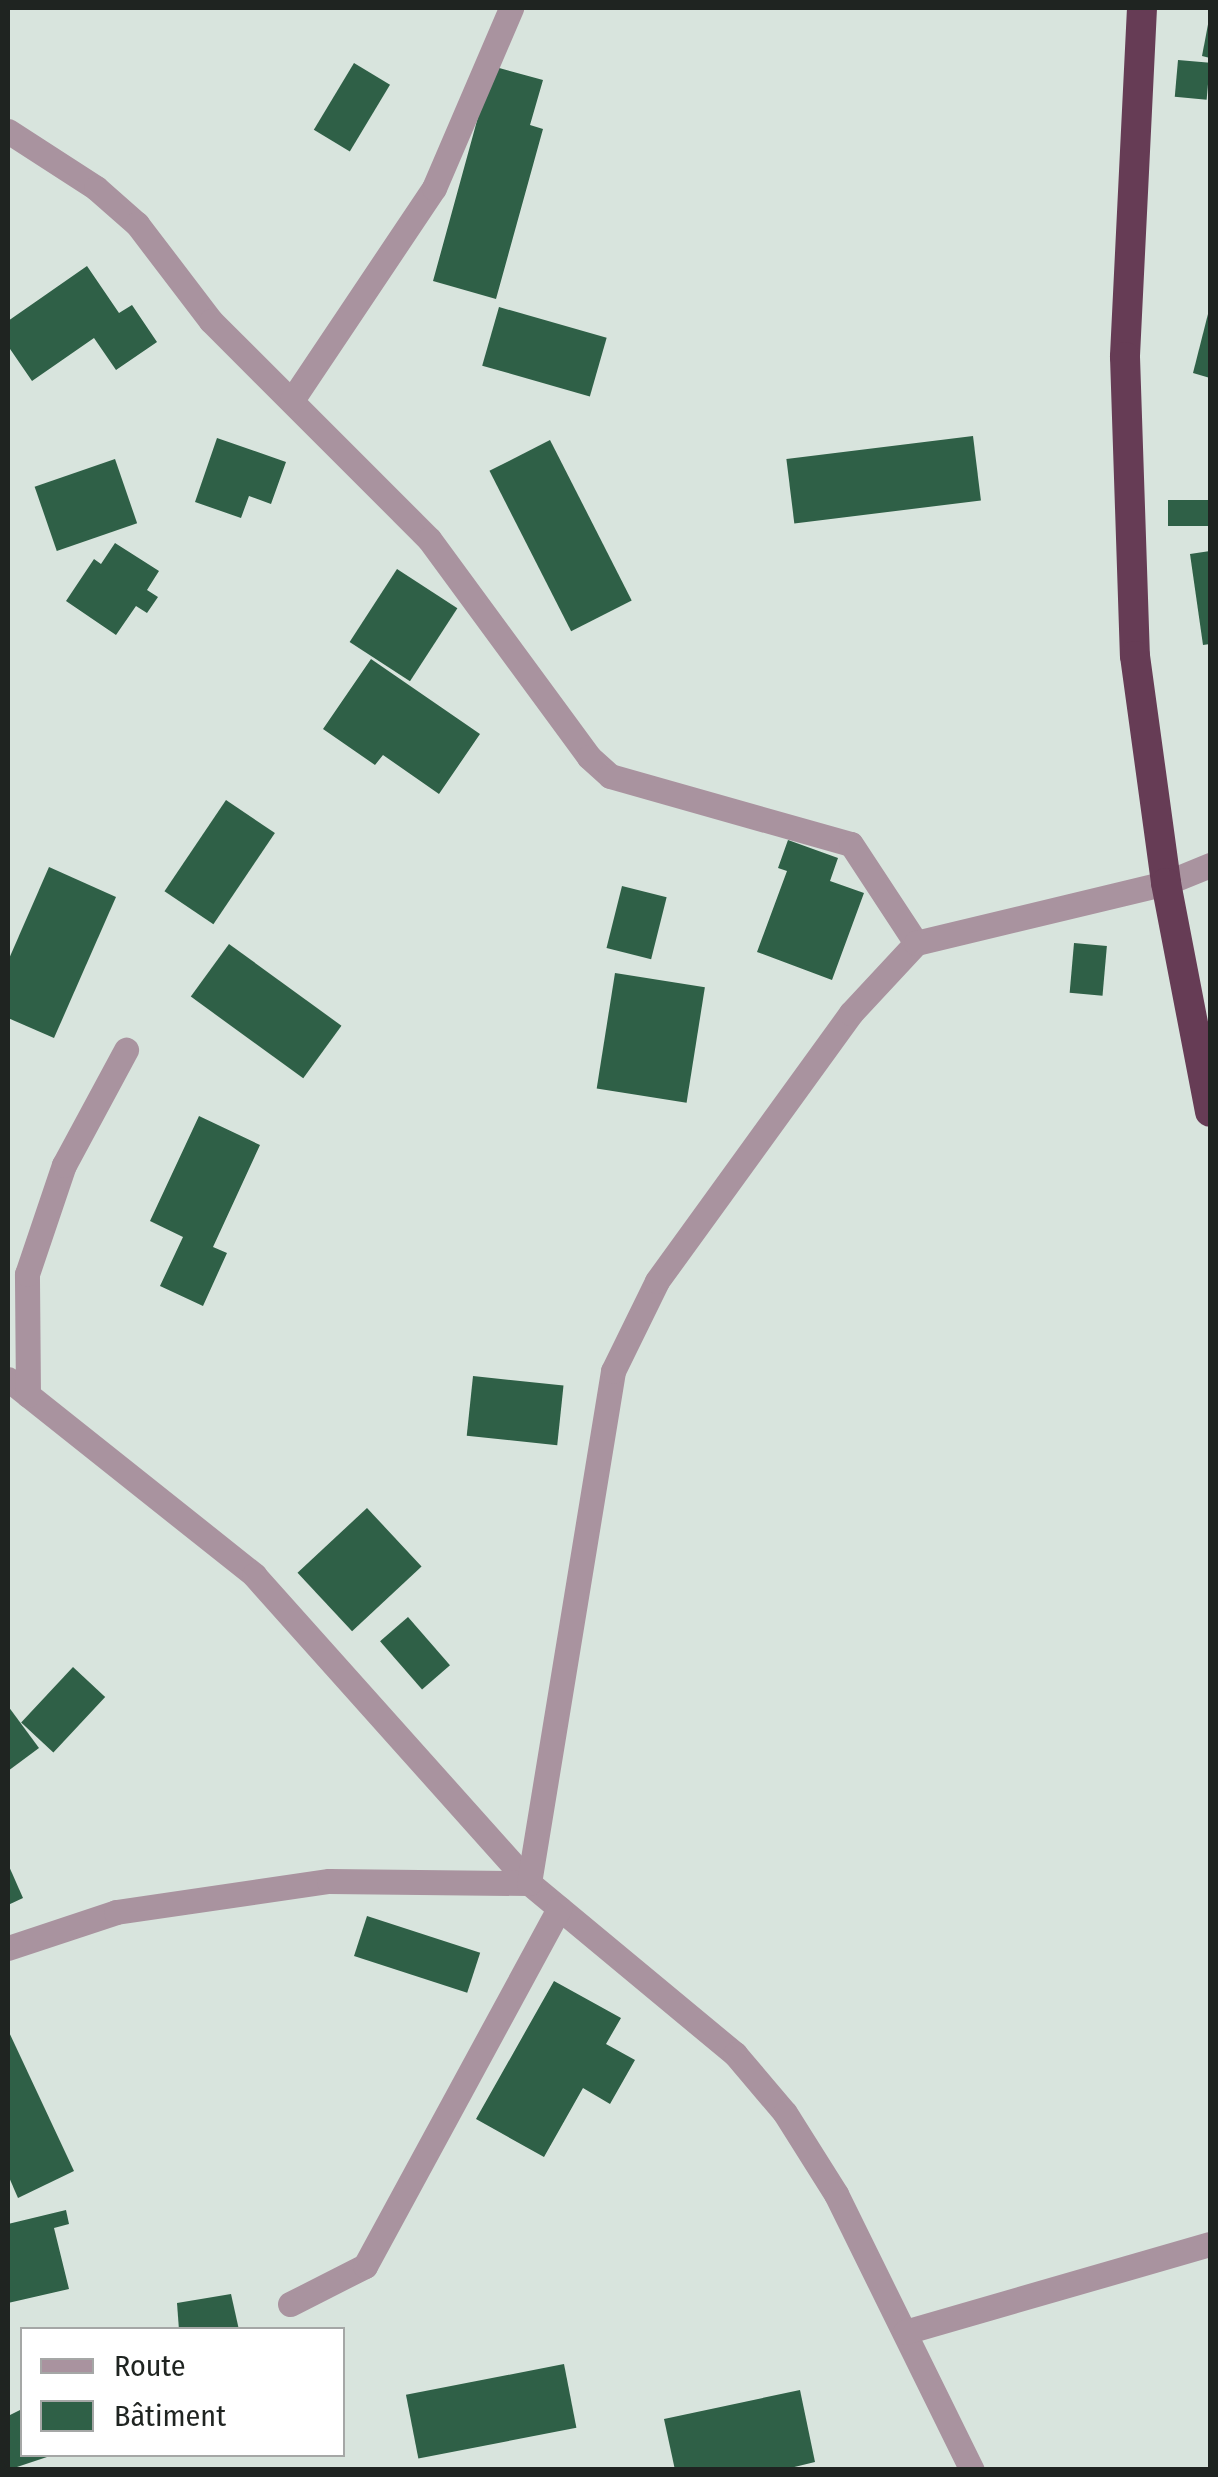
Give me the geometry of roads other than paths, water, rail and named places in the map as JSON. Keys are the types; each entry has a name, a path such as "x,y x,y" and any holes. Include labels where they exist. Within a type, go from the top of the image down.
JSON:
{"highway":[{"path":"1142,8 1133,115 1126,512 1134,656 1166,884 1208,1095"}],"street":[{"path":"292,400 434,188 511,8"},
{"path":"8,132 96,188 137,224 212,321 429,540 589,756 610,776 851,844 916,943"},
{"path":"529,1883 613,1371 633,1320 851,1013 916,943 1166,884 1210,866"},
{"path":"28,1395 27,1274 64,1166 126,1050"},
{"path":"8,1378 254,1575 529,1883 734,2054 785,2114 836,2194 972,2470"},
{"path":"8,1948 116,1912 329,1881 529,1883"},
{"path":"290,2304 365,2266 559,1908"},
{"path":"905,2332 1210,2244"}]}
